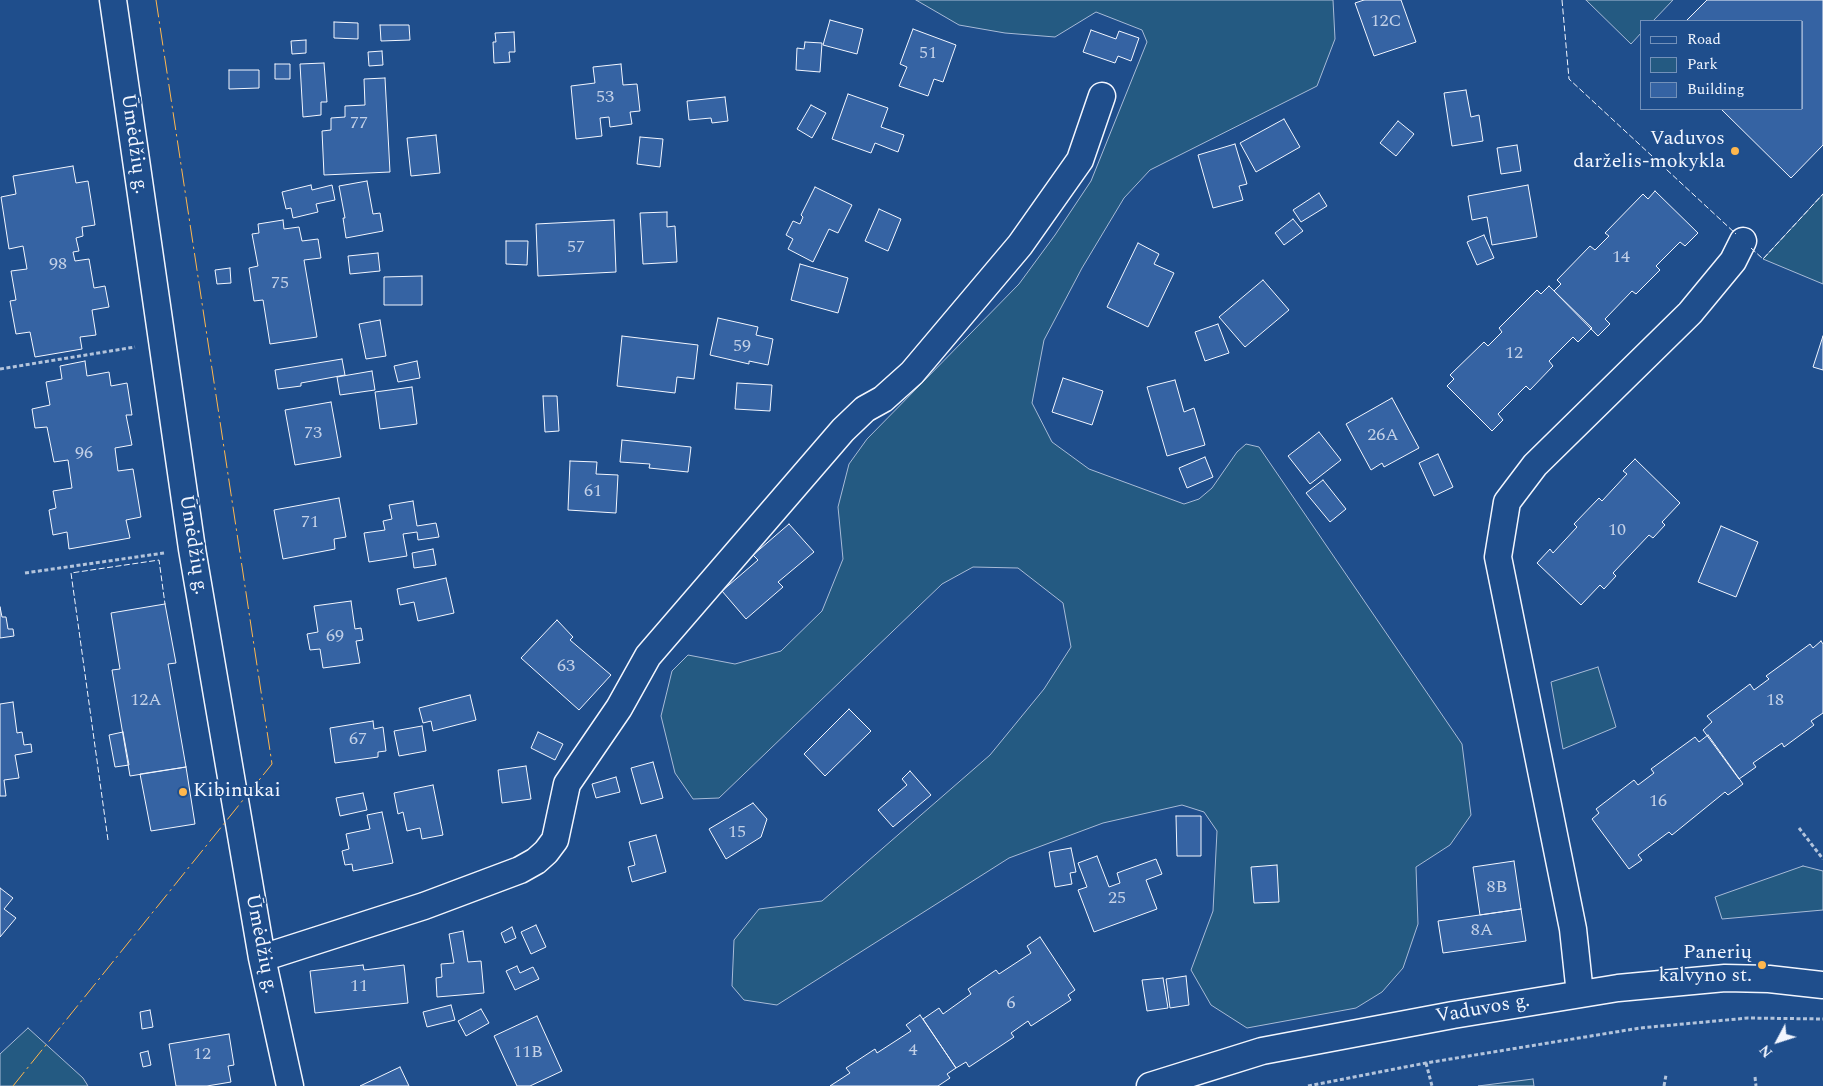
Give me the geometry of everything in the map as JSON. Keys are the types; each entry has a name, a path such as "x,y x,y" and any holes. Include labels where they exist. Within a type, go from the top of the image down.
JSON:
{"street":[{"name":"Ūmėdžių g.","path":"113,0 192,549 262,958 290,1086"},
{"path":"262,958 424,906 520,870 546,852 555,840 567,784 619,708 648,656 843,430 864,409 883,399 912,373 1020,245 1080,160 1102,96"},
{"path":"1580,994 1573,929 1498,557 1507,502 1535,465 1690,312 1733,261 1743,241"},
{"name":"Vaduvos g.","path":"1150,1086 1262,1051 1618,988 1725,978 1769,979 1823,985"}],"path":[{"path":"0,369 162,342"},
{"path":"25,573 192,549"},
{"path":"1799,828 1823,859"},
{"path":"1308,1086 1426,1063 1640,1028 1748,1018 1823,1019"},
{"path":"1426,1063 1432,1086"},
{"path":"1664,1086 1666,1075"},
{"path":"1754,1077 1756,1086"}],"green space":[{"path":"916,0 1333,0 1335,39 1317,86 1150,170 1124,198 1082,268 1044,340 1032,403 1052,442 1089,469 1184,504 1199,499 1212,488 1237,452 1246,444 1259,447 1462,744 1471,815 1450,845 1416,867 1418,924 1403,968 1382,992 1356,1008 1247,1028 1211,1005 1191,970 1213,911 1217,831 1204,812 1182,805 1103,823 1009,858 777,1005 744,1000 732,986 734,940 759,909 822,901 990,755 1044,689 1071,647 1063,603 1018,568 973,567 942,584 719,798 693,799 675,773 661,716 672,671 688,655 735,664 781,651 822,611 843,559 838,507 849,464 867,439 1019,284 1055,235 1091,181 1147,42 1142,30 1096,12 1055,37 1005,33 959,25"},
{"path":"1586,0 1673,0 1654,20 1640,20 1640,34 1631,44"},
{"path":"1823,194 1823,284 1763,259"},
{"path":"1598,667 1616,727 1563,749 1551,682"},
{"path":"1803,866 1823,871 1823,910 1722,919 1715,897"},
{"path":"28,1028 83,1078 88,1086 0,1086 0,1054"},
{"path":"1533,1079 1534,1086 1478,1086"}],"building":[{"path":"1364,0 1401,0 1416,42 1374,56 1355,3"},
{"path":"1707,0 1823,0 1823,145 1791,178 1722,110 1803,110 1803,20 1687,20"},
{"path":"830,20 863,29 857,54 823,45"},
{"path":"334,22 358,23 358,39 334,38"},
{"path":"380,25 409,25 410,40 381,41"},
{"path":"913,29 956,45 943,82 934,79 928,96 899,86 907,67 900,64"},
{"path":"1091,30 1116,39 1119,31 1139,38 1131,61 1118,56 1115,63 1083,52"},
{"path":"514,32 515,52 509,52 510,62 494,63 493,42 496,42 495,33"},
{"path":"306,40 306,53 292,54 291,41"},
{"path":"805,42 822,43 820,72 796,70 797,48 804,49"},
{"path":"382,51 383,65 369,66 368,52"},
{"path":"324,63 327,102 321,102 321,115 303,117 300,64"},
{"path":"275,64 290,64 290,79 275,79"},
{"path":"621,64 623,85 637,84 640,111 630,112 632,124 610,127 609,117 600,118 602,136 576,139 571,86 595,83 593,67"},
{"path":"229,70 259,70 259,88 229,89"},
{"path":"385,78 390,172 324,175 322,131 331,130 331,118 345,117 345,106 365,105 364,79"},
{"path":"1466,90 1471,117 1479,115 1483,141 1452,146 1444,93"},
{"path":"848,94 888,108 881,127 904,135 898,152 875,143 871,153 832,139"},
{"path":"725,97 728,121 712,123 711,118 689,120 687,101"},
{"path":"811,105 826,113 812,138 797,129"},
{"path":"1284,119 1300,147 1256,172 1240,143"},
{"path":"1398,121 1414,134 1396,156 1380,143"},
{"path":"436,135 440,173 411,176 407,138"},
{"path":"640,137 663,139 660,167 637,164"},
{"path":"1235,144 1247,184 1239,186 1243,200 1213,208 1198,155"},
{"path":"1517,145 1521,171 1501,174 1497,148"},
{"path":"73,166 76,183 88,181 95,225 82,227 83,236 76,238 79,251 73,252 75,261 89,259 94,288 105,286 109,307 92,310 96,335 80,337 82,349 35,357 30,332 16,334 10,301 16,300 11,271 27,269 23,246 9,249 1,197 16,194 13,176"},
{"path":"367,181 373,214 380,213 383,231 346,238 343,218 345,218 339,186"},
{"path":"311,185 312,190 332,185 335,200 316,204 318,212 293,218 291,208 286,209 282,192"},
{"path":"1528,185 1537,237 1492,245 1487,217 1472,220 1468,196"},
{"path":"815,187 852,205 838,233 829,229 813,262 788,249 793,239 786,235 793,221 800,224 803,217 801,215"},
{"path":"1655,191 1698,233 1685,246 1680,242 1656,266 1660,270 1636,294 1632,291 1605,319 1610,324 1598,336 1554,291 1561,284 1557,280 1590,246 1595,250 1609,236 1605,233 1643,194 1648,199"},
{"path":"1319,193 1327,206 1301,222 1293,210"},
{"path":"879,209 901,219 888,251 865,241"},
{"path":"667,212 667,227 675,226 677,262 643,264 640,213"},
{"path":"1293,219 1303,231 1284,245 1275,233"},
{"path":"283,220 284,229 299,227 302,241 318,239 321,258 304,260 317,337 270,344 263,300 254,301 249,268 258,266 252,234 259,233 258,224"},
{"path":"614,220 616,272 538,276 536,224"},
{"path":"1484,235 1494,258 1477,265 1467,242"},
{"path":"506,241 528,241 527,265 506,264"},
{"path":"1138,243 1159,254 1154,264 1174,273 1148,327 1107,307"},
{"path":"378,253 380,271 350,274 348,256"},
{"path":"800,264 848,278 838,313 791,300"},
{"path":"230,268 231,283 217,284 215,270"},
{"path":"422,276 422,305 384,305 384,277"},
{"path":"1263,280 1289,310 1245,347 1219,317"},
{"path":"1549,286 1592,328 1578,342 1573,337 1549,361 1553,366 1530,390 1526,386 1498,414 1503,420 1492,431 1447,386 1454,379 1450,375 1484,342 1488,346 1502,332 1499,328 1537,290 1541,294"},
{"path":"718,318 758,327 756,335 773,339 768,365 749,361 749,364 710,355"},
{"path":"380,320 386,356 366,359 359,324"},
{"path":"1218,324 1229,353 1205,361 1195,332"},
{"path":"622,336 698,345 694,379 677,377 675,393 617,386"},
{"path":"1823,336 1823,370 1813,367"},
{"path":"342,359 345,375 301,383 301,386 278,389 275,370"},
{"path":"85,361 87,376 109,372 111,386 127,383 132,415 126,415 132,445 115,448 118,471 133,469 141,517 126,520 130,538 69,549 67,532 53,535 49,510 56,508 53,491 72,488 68,460 54,462 47,427 35,428 32,409 50,405 46,382 62,379 60,366"},
{"path":"417,361 420,378 398,382 394,366"},
{"path":"372,371 375,390 340,395 337,377"},
{"path":"1063,378 1103,391 1092,425 1052,412"},
{"path":"1175,380 1184,412 1194,408 1205,445 1167,456 1147,387"},
{"path":"737,383 772,385 770,411 735,409"},
{"path":"412,387 417,424 380,429 375,392"},
{"path":"543,396 557,396 559,431 545,432"},
{"path":"1392,398 1419,448 1384,467 1382,463 1371,470 1346,424"},
{"path":"331,402 341,457 295,465 285,410"},
{"path":"1319,432 1341,460 1310,484 1288,456"},
{"path":"622,440 691,447 688,472 649,468 650,464 620,462"},
{"path":"1438,454 1453,487 1434,496 1419,463"},
{"path":"1205,457 1213,477 1187,488 1179,468"},
{"path":"1635,459 1680,503 1662,522 1665,525 1653,538 1649,535 1613,573 1616,576 1604,589 1600,585 1581,605 1537,563 1550,549 1553,553 1577,527 1574,524 1599,498 1602,501 1627,474 1623,471"},
{"path":"570,461 597,462 596,474 618,475 616,513 568,510"},
{"path":"1323,480 1346,509 1330,522 1306,493"},
{"path":"339,498 346,537 334,539 335,549 283,559 274,510"},
{"path":"413,501 417,526 436,523 439,537 418,540 417,532 403,534 407,556 369,562 364,533 385,530 383,521 392,519 389,505"},
{"path":"789,524 814,552 778,582 783,587 746,619 722,591 758,560 753,555"},
{"path":"1721,526 1758,542 1736,597 1698,582"},
{"path":"433,549 436,565 414,568 412,553"},
{"path":"446,578 454,613 418,621 414,602 400,605 397,589"},
{"path":"351,601 355,629 361,628 363,640 356,641 360,663 323,668 320,649 310,650 307,634 318,632 314,606"},
{"path":"165,604 176,663 168,664 186,767 130,776 112,670 120,669 111,613"},
{"path":"0,607 2,617 6,617 8,629 13,629 14,636 0,638"},
{"path":"557,620 573,637 570,640 611,675 579,710 521,658"},
{"path":"1821,641 1823,644 1823,713 1811,721 1814,725 1784,747 1782,743 1753,763 1756,767 1739,779 1703,730 1712,722 1707,716 1750,684 1754,690 1769,679 1766,676 1810,644 1813,648"},
{"path":"470,695 476,720 433,731 431,721 423,723 419,708"},
{"path":"13,702 17,733 22,732 24,745 31,744 32,752 15,755 19,778 4,780 6,796 0,796 0,704"},
{"path":"849,709 871,731 825,776 804,754"},
{"path":"373,721 374,729 383,727 386,751 378,752 378,757 335,763 330,728"},
{"path":"422,726 426,751 399,756 394,731"},
{"path":"123,732 129,765 115,767 109,735"},
{"path":"538,732 563,744 555,760 531,748"},
{"path":"1708,735 1743,784 1728,795 1725,792 1672,835 1669,832 1638,855 1642,860 1629,869 1592,819 1599,813 1596,809 1634,780 1638,785 1654,773 1651,769 1695,737 1699,742"},
{"path":"653,762 663,798 641,804 631,768"},
{"path":"526,766 531,799 502,803 498,770"},
{"path":"186,767 195,824 151,831 140,774"},
{"path":"910,771 931,795 893,827 878,810 907,785 902,779"},
{"path":"616,777 620,792 596,798 592,784"},
{"path":"433,785 443,835 422,839 420,828 407,831 403,812 398,814 394,793"},
{"path":"363,793 367,810 340,816 336,798"},
{"path":"753,803 767,819 761,837 726,859 709,829"},
{"path":"382,812 393,863 353,871 352,864 345,865 342,851 349,849 346,834 370,829 367,815"},
{"path":"1176,816 1201,816 1201,856 1177,856"},
{"path":"656,835 666,872 632,882 628,867 635,865 629,842"},
{"path":"1071,848 1076,872 1070,873 1072,884 1055,887 1049,852"},
{"path":"1097,856 1109,887 1120,883 1117,873 1156,859 1162,874 1146,880 1157,909 1094,932 1078,890 1087,887 1078,863"},
{"path":"1514,861 1521,909 1480,915 1473,867"},
{"path":"1277,865 1279,902 1254,903 1251,867"},
{"path":"0,888 13,898 4,909 16,918 0,937"},
{"path":"1521,909 1526,941 1443,953 1438,921"},
{"path":"536,925 546,947 531,954 521,932"},
{"path":"512,927 516,938 505,943 501,933"},
{"path":"463,931 468,962 481,961 484,993 437,997 436,978 442,977 441,964 454,963 449,934"},
{"path":"1040,937 1075,990 1068,995 1071,1000 1031,1026 1028,1021 1011,1033 1014,1037 969,1067 966,1062 956,1068 923,1019 939,1008 943,1014 971,994 968,989 996,970 999,974 1031,953 1027,946"},
{"path":"363,965 364,970 404,965 408,1003 315,1013 310,971"},
{"path":"517,966 520,973 533,967 539,979 515,990 506,971"},
{"path":"1186,976 1189,1005 1170,1008 1166,979"},
{"path":"1163,978 1168,1008 1147,1011 1142,980"},
{"path":"451,1005 455,1020 427,1027 423,1012"},
{"path":"481,1009 489,1023 466,1036 458,1021"},
{"path":"150,1010 153,1027 142,1029 140,1012"},
{"path":"920,1015 956,1068 947,1074 950,1078 938,1086 830,1086 850,1073 846,1068 875,1049 877,1053 911,1031 906,1025"},
{"path":"537,1016 562,1071 530,1086 517,1086 494,1036"},
{"path":"229,1034 234,1065 228,1066 231,1082 207,1086 176,1086 169,1044"},
{"path":"148,1051 151,1065 143,1067 140,1053"},
{"path":"400,1067 409,1086 360,1086"}],"fence":[{"path":"1562,0 1569,79 1736,234"},
{"path":"1751,248 1763,259 1823,194"},
{"path":"108,840 71,573 159,560 165,604"}],"power":[{"path":"13,1086 272,764 156,0"}],"place":[{"name":"Vaduvos darželis-mokykla","path":"1735,151"},
{"name":"Kibinukai","path":"183,792"},
{"name":"Panerių kalvyno st.","path":"1762,965"}]}
